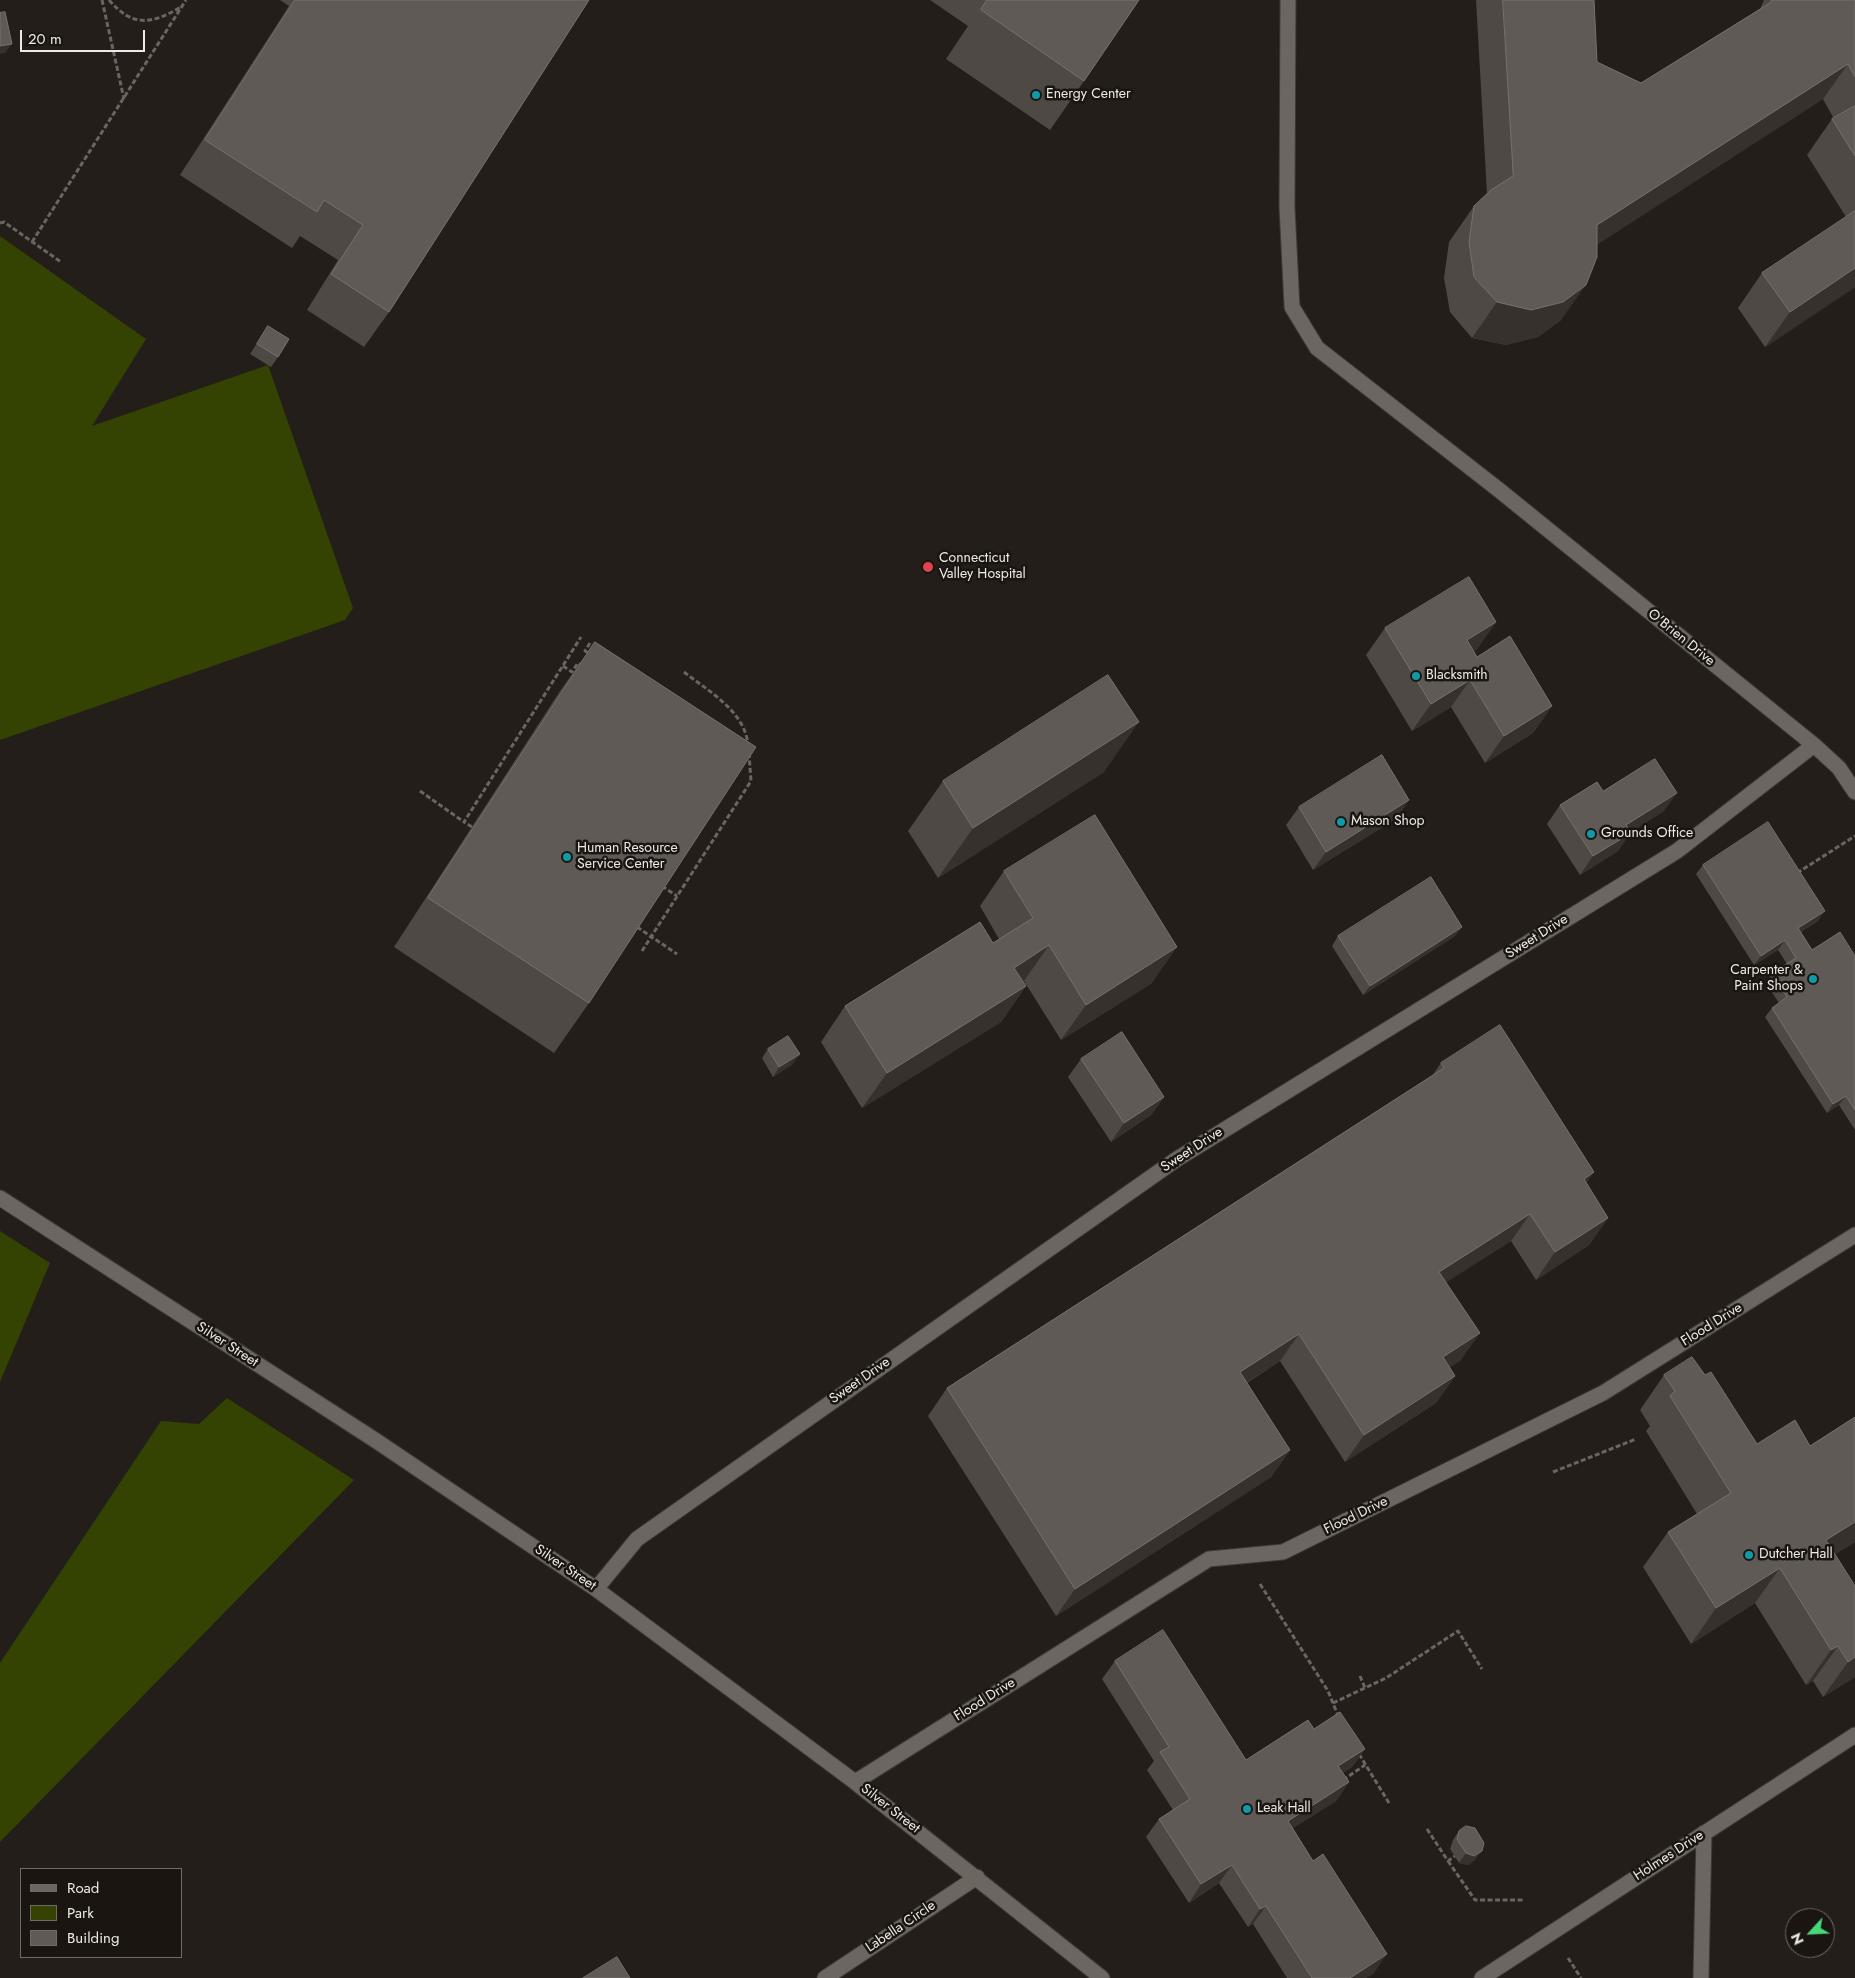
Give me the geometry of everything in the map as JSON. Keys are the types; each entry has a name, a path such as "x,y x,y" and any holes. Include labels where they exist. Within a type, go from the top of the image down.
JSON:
{"street":[{"name":"O'Brien Drive","path":"1288,0 1287,207 1292,307 1317,348 1500,490 1814,745 1839,768 1855,792"},
{"name":"Sweet Drive","path":"596,1589 637,1539 1153,1175 1677,851 1814,745"},
{"name":"Silver Street","path":"0,1198 375,1440 596,1589 855,1782 977,1876 1102,1978"},
{"name":"Flood Drive","path":"855,1782 1209,1559 1283,1552 1604,1393 1855,1235"},
{"name":"Holmes Drive","path":"1482,1978 1855,1734"},
{"path":"1700,1978 1704,1834"},
{"name":"Labella Circle","path":"825,1978 977,1876"}],"path":[{"path":"102,0 124,98"},
{"path":"109,0 118,10 134,20 149,22 162,18 182,7"},
{"path":"32,242 186,0"},
{"path":"0,223 4,222 61,262"},
{"path":"464,822 581,637"},
{"path":"590,643 585,651 592,655"},
{"path":"563,666 572,672 578,663 585,667"},
{"path":"642,951 751,781 747,740 732,709 684,672"},
{"path":"420,791 472,827"},
{"path":"1790,877 1855,836"},
{"path":"662,886 677,896"},
{"path":"637,927 677,954"},
{"path":"1553,1472 1636,1439"},
{"path":"1242,1556 1328,1691 1339,1719"},
{"path":"1333,1703 1386,1678 1458,1630 1482,1669"},
{"path":"1360,1676 1365,1688"},
{"path":"1356,1750 1389,1802"},
{"path":"1337,1784 1365,1765"},
{"path":"1426,1829 1475,1900 1525,1900"},
{"path":"1448,1861 1456,1856"}],"green space":[{"path":"0,236 146,339 92,426 268,365 353,608 345,620 0,740"},
{"path":"0,1231 50,1263 0,1382"},
{"path":"227,1398 354,1480 0,1842 0,1663 161,1421 199,1424"}],"building":[{"path":"295,0 589,0 389,312 331,274 363,225 324,200 317,212 205,140"},
{"path":"987,0 1139,0 1084,81 981,10"},
{"path":"1503,0 1594,0 1597,62 1641,83 1772,0 1855,0 1855,77 1848,64 1597,225 1597,257 1586,285 1563,302 1531,310 1497,302 1474,277 1469,242 1474,206 1491,190 1513,176"},
{"path":"5,12 12,44 0,46 0,13"},
{"path":"1855,106 1855,156 1832,119"},
{"path":"1855,211 1855,268 1790,312 1762,273"},
{"path":"268,326 289,339 278,357 257,344"},
{"path":"1469,577 1496,622 1467,640 1477,657 1510,636 1552,706 1504,736 1470,680 1431,704 1385,628"},
{"name":"Human Resource Service Center","path":"595,642 756,747 589,1003 428,898"},
{"path":"1108,675 1139,722 973,828 943,781"},
{"name":"Mason Shop","path":"1382,755 1409,800 1326,852 1299,807"},
{"name":"Grounds Office","path":"1655,759 1677,793 1626,825 1631,833 1593,856 1560,805 1597,782 1603,791"},
{"path":"1095,815 1177,947 1086,1005 1049,945 1014,968 1026,986 887,1073 845,1006 980,922 993,943 1033,918 1004,871"},
{"name":"Carpenter & Paint Shops","path":"1768,822 1825,911 1798,928 1812,950 1840,932 1855,956 1855,1110 1846,1096 1833,1104 1772,1008 1787,997 1772,973 1796,958 1785,940 1761,956 1703,865"},
{"path":"1431,877 1462,927 1370,986 1338,936"},
{"path":"1500,1025 1594,1172 1584,1179 1608,1218 1555,1252 1530,1214 1439,1272 1480,1333 1443,1357 1455,1376 1364,1435 1299,1334 1240,1372 1290,1450 1075,1589 947,1388 1444,1068 1441,1063"},
{"path":"1122,1032 1164,1097 1124,1123 1081,1059"},
{"path":"788,1036 800,1054 779,1067 768,1049"},
{"path":"1692,1357 1705,1375 1711,1372 1757,1444 1795,1420 1810,1446 1855,1417 1855,1522 1826,1540 1855,1586 1855,1657 1848,1662 1838,1646 1831,1650 1780,1568 1716,1608 1668,1532 1731,1493 1670,1396 1675,1391 1664,1375"},
{"name":"Leak Hall","path":"1163,1630 1246,1760 1308,1720 1314,1729 1340,1712 1365,1749 1338,1766 1349,1782 1288,1821 1313,1861 1323,1854 1387,1954 1350,1978 1312,1978 1266,1906 1260,1909 1232,1865 1201,1884 1159,1819 1190,1799 1160,1752 1169,1747 1115,1661"},
{"path":"1466,1826 1475,1828 1484,1843 1482,1851 1474,1856 1466,1853 1457,1839 1459,1831"},
{"path":"617,1957 630,1978 583,1978"}],"place":[{"name":"Energy Center","path":"1036,95"},
{"name":"Connecticut Valley Hospital","path":"928,567"},
{"name":"Blacksmith","path":"1416,676"},
{"name":"Mason Shop","path":"1341,822"},
{"name":"Grounds Office","path":"1591,834"},
{"name":"Human Resource Service Center","path":"567,857"},
{"name":"Carpenter & Paint Shops","path":"1813,979"},
{"name":"Dutcher Hall","path":"1749,1555"},
{"name":"Leak Hall","path":"1247,1809"}]}
